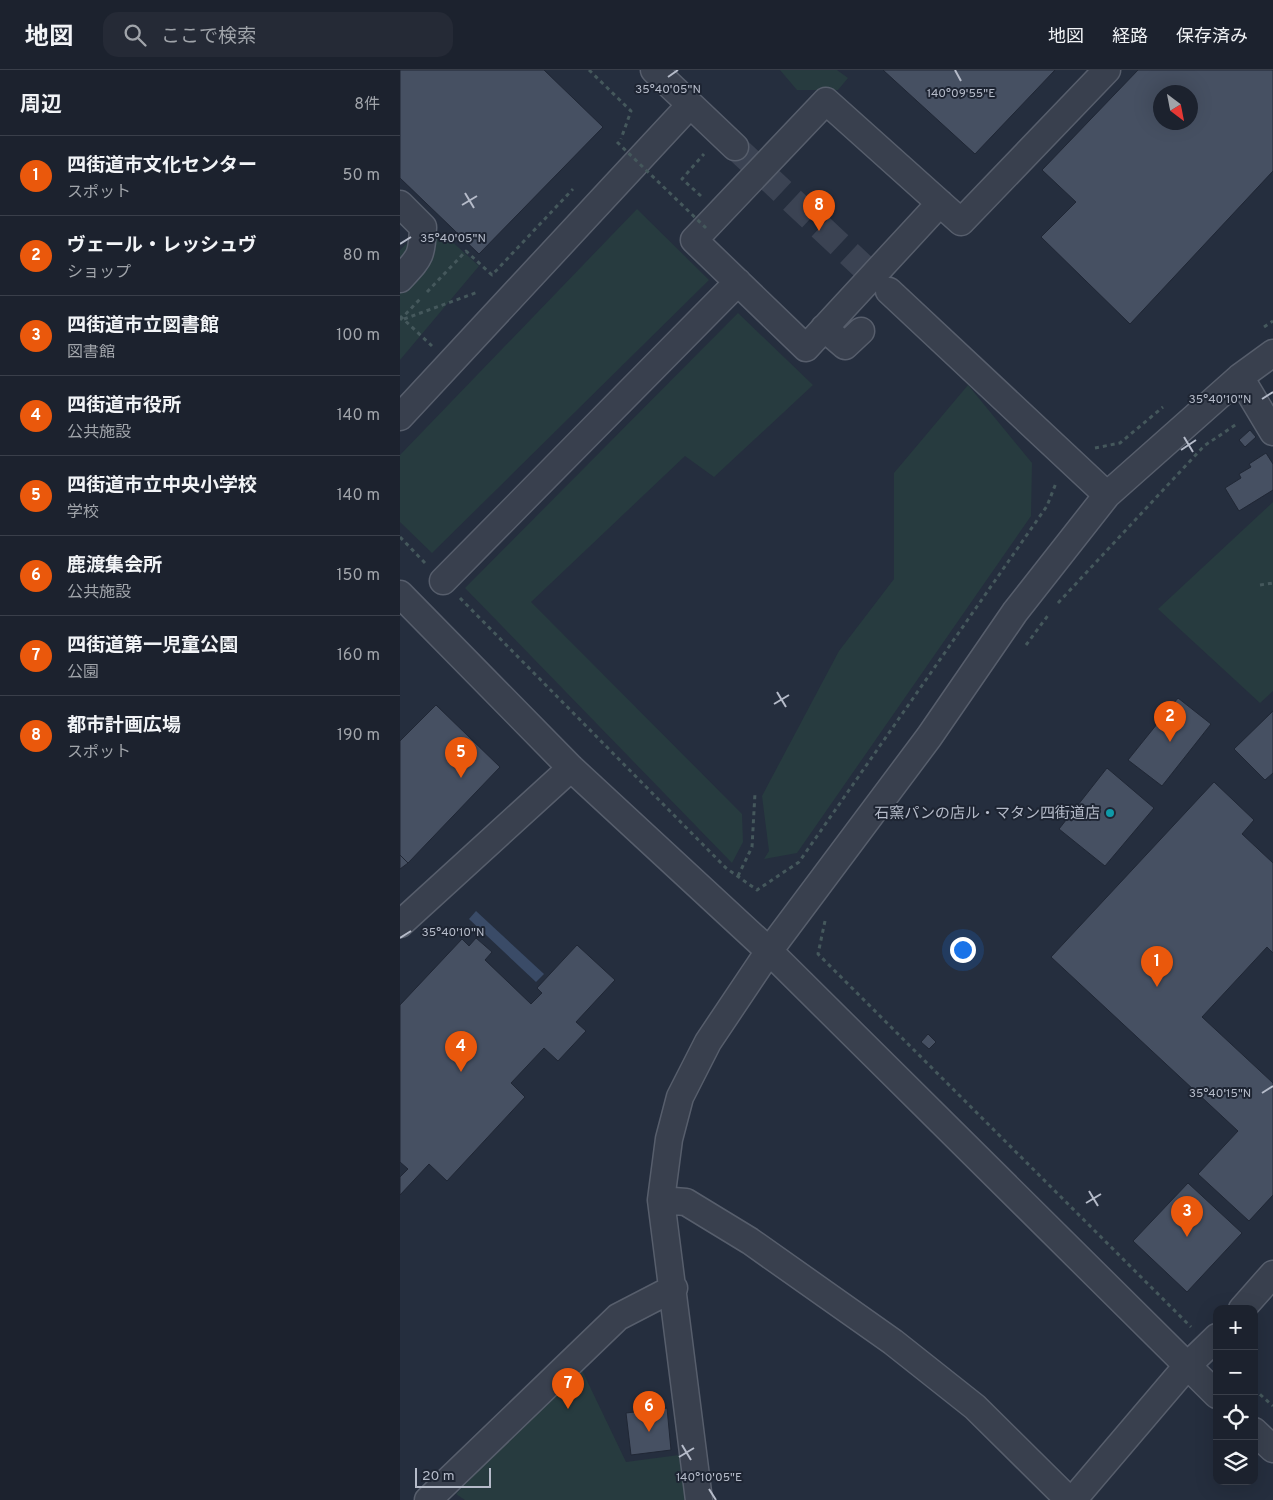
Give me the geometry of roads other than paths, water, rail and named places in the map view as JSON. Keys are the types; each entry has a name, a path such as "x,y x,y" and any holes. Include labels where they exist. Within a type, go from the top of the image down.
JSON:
{"street":[{"path":"654,70 735,147"},
{"path":"940,202 806,348 694,240 826,101 940,202 961,222 1107,70"},
{"path":"400,417 690,105"},
{"path":"400,204 423,228 422,252 400,278"},
{"path":"443,581 738,282"},
{"path":"889,291 1107,495"},
{"path":"824,328 845,346 861,331"},
{"path":"699,1500 674,1288 661,1200 669,1139 680,1098 708,1042 769,951 930,737 1016,612 1107,495 1240,377 1273,352"},
{"path":"1240,377 1273,432"},
{"path":"400,594 571,768 769,951 1213,1391"},
{"path":"400,924 571,768"},
{"path":"661,1200 686,1202 750,1241 893,1342 975,1407 1069,1500"},
{"path":"1246,1305 1273,1274"},
{"path":"428,1500 618,1317 674,1288"},
{"path":"1073,1500 1187,1366 1213,1341"},
{"path":"1258,1435 1273,1450"}],"water":[{"path":"476,911 544,974 536,982 469,919"}],"tunnel":[{"path":"735,147 889,291"}],"place":[{"name":"都市計画広場","path":"819,231"},
{"name":"ヴェール・レッシュヴ","path":"1170,742"},
{"name":"四街道市立中央小学校","path":"461,778"},
{"name":"石窯パンの店ル・マタン四街道店","path":"1110,813"},
{"name":"四街道市文化センター","path":"1157,987"},
{"name":"四街道市役所","path":"461,1072"},
{"name":"四街道市立図書館","path":"1187,1237"},
{"name":"四街道第一児童公園","path":"568,1409"},
{"name":"鹿渡集会所","path":"649,1432"}]}
